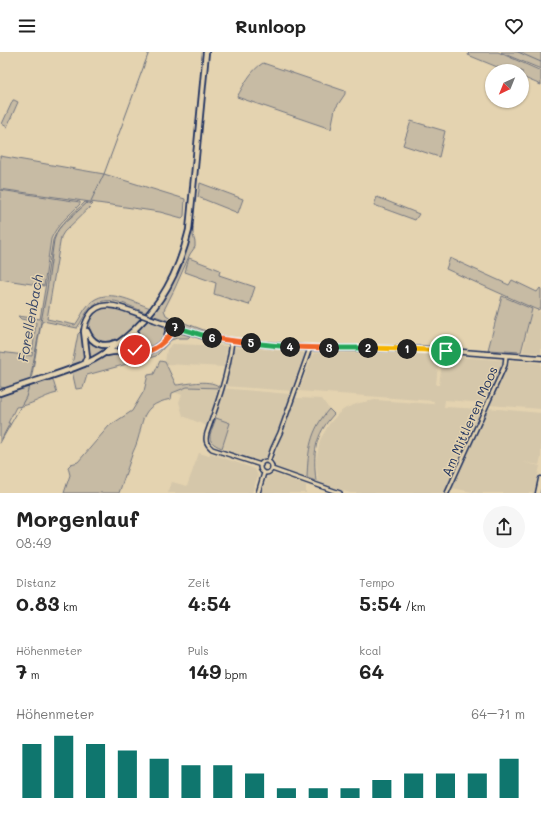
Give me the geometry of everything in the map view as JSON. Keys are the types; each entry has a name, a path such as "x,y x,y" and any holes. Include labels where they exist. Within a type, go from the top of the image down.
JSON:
{"main road":[{"path":"0,393 84,364 105,353 136,329 154,309 169,287 184,250 189,230 206,52"},
{"path":"84,364 87,357 85,331 87,320 96,309 106,305 120,307 205,337 232,341 310,348 424,349 541,358"},
{"path":"105,353 118,351 143,353 157,348 166,339 172,326"},
{"path":"136,329 132,338 132,344 135,350 143,353"},
{"path":"85,331 92,340 100,345 110,345 121,341"},
{"path":"538,493 541,479"}],"street":[{"path":"232,341 223,389 207,433 206,441 212,449 261,466"},
{"path":"268,462 280,433 310,348"},
{"name":"Am Mittleren Moos","path":"447,493 505,365 506,356"},
{"path":"261,466 264,462 268,462"},
{"path":"268,462 272,469 340,493"},
{"path":"261,466 261,471 264,473"},
{"path":"264,473 268,473 272,469"},
{"path":"258,493 264,473"}],"shaded area":[{"path":"469,52 498,52 525,64 490,64 468,55"},
{"path":"501,52 541,52 541,69 529,64"},
{"path":"263,63 345,91 345,94 335,109 331,129 237,97 251,74"},
{"path":"529,66 541,71 541,85 529,80"},
{"path":"13,100 18,102 7,127 2,124"},
{"path":"411,121 445,131 439,157 403,145"},
{"path":"0,156 104,174 185,199 184,216 182,218 160,212 0,189"},
{"path":"200,183 243,199 238,213 198,197"},
{"path":"0,190 80,202 80,204 60,224 51,239 44,286 0,279"},
{"path":"377,197 419,214 415,220 374,205"},
{"path":"85,202 93,204 64,232 61,237 47,319 75,325 89,304 104,296 128,299 151,308 147,313 119,302 105,301 91,307 77,328 43,321 41,324 31,380 6,388 0,387 0,352 32,356 36,322 21,319 18,316 40,319 53,240 63,224"},
{"path":"191,227 193,227 195,247 190,254 164,310 166,315 171,318 213,334 152,315 166,295 177,274 186,251"},
{"path":"189,258 220,270 219,275 255,287 249,305 214,294 216,283 185,272"},
{"path":"450,258 509,285 512,280 537,292 540,288 541,308 538,310 535,309 446,269"},
{"path":"502,296 532,309 521,352 488,350"},
{"path":"105,307 120,309 143,318 118,340 106,344 99,342 90,332 89,326 91,319 96,312"},
{"path":"532,309 539,312 541,310 541,353 523,352"},
{"path":"148,320 166,328 166,333 161,341 153,348 144,351 139,350 133,343 135,335"},
{"path":"82,332 85,357 82,362 70,367 73,360 78,334"},
{"path":"176,332 190,336 188,338 177,338 171,340 156,356 87,375 83,388 76,389 72,371 110,354 130,354 143,356 151,354 160,348"},
{"path":"86,334 95,344 101,347 109,348 87,360"},
{"path":"173,344 227,346 224,367 166,364 167,349"},
{"path":"234,347 303,352 304,354 292,391 224,386"},
{"path":"371,352 439,355 436,385 439,385 443,356 501,360 504,363 485,403 445,400 444,407 483,409 445,493 350,493 318,482 316,461 320,440 329,424 346,408 359,403 375,400 433,404 434,401 299,391 314,353"},
{"path":"511,360 541,363 541,409 489,405"},
{"path":"160,361 165,362 176,385 206,382 217,385 221,388 187,387 172,393 171,399 160,402 147,412 143,418 137,443 119,493 64,493 70,475 68,467 71,464 78,462 109,426 132,411 144,391 148,375 154,374"},
{"path":"52,377 57,393 27,405 16,407 0,442 0,395"},
{"path":"187,387 221,388 290,394 297,398 322,399 329,409 324,415 308,454 307,478 276,467 273,460 289,414 284,413 268,458 265,457 259,461 222,448 230,424 216,418 219,408 214,407 207,426 183,416 179,402 182,395 174,392"},
{"path":"488,408 541,413 541,458 539,465 522,462 540,466 534,493 477,493 452,488"},
{"path":"329,409 334,414 322,430 316,445 316,481 307,478 309,450 314,433"},
{"path":"216,418 230,423 222,448 212,443 210,440"},
{"path":"199,453 209,456 210,453 255,469 258,476 252,493 168,493 172,482 187,486"},
{"path":"274,474 306,485 306,493 261,493 267,477"}],"waterway":[{"name":"Forellenbach","path":"91,201 104,174 149,52"},
{"path":"518,52 541,62"},
{"name":"Forellenbach","path":"30,380 47,290 54,240 62,225 87,203"},
{"name":"Forellenbach","path":"0,443 26,397 29,386"}],"route":[{"path":"135,350 143,353 157,348 170,335 175,327 215,339 289,347 424,349 446,351"}]}
